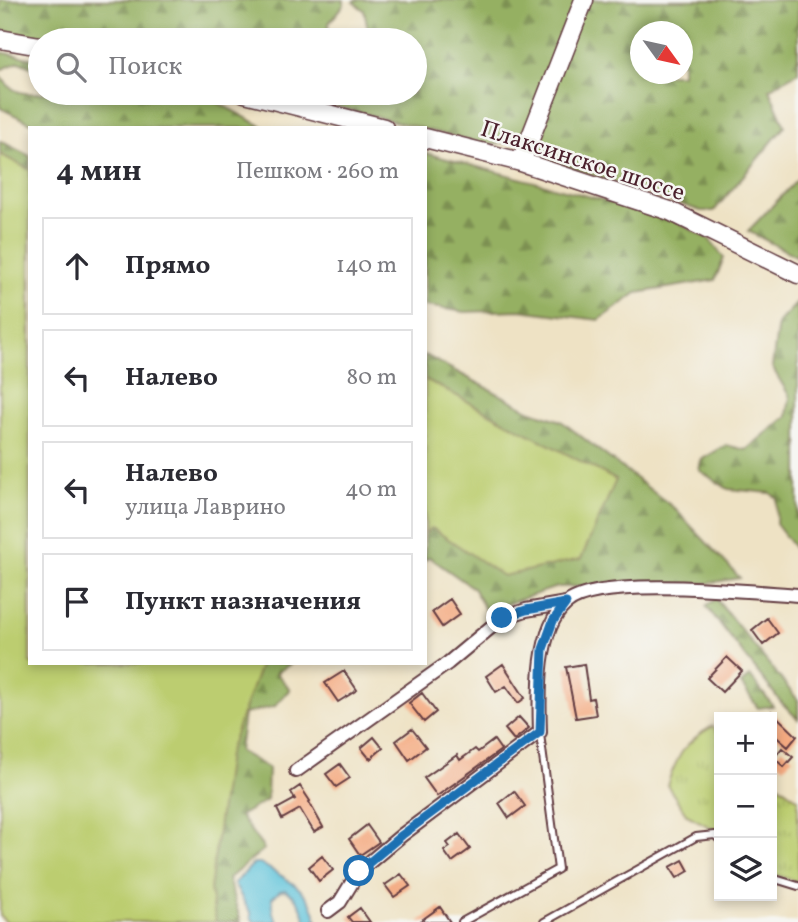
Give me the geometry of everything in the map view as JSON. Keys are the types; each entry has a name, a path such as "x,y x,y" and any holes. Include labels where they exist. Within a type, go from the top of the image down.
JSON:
{"main road":[{"path":"521,162 584,0"},
{"path":"0,39 28,44"},
{"path":"293,105 376,126"},
{"name":"Плаксинское шоссе","path":"427,138 521,162 670,211 798,274"}],"street":[{"path":"296,771 448,663 502,618 526,610 566,603 588,594 646,586 798,595"},
{"path":"328,911 340,902 359,871 380,853 540,732 543,649 553,621 566,603"}],"lane":[{"path":"462,922 558,869 540,732"},
{"path":"544,922 696,837 715,835 718,838"},
{"path":"777,880 798,886"}],"green space":[{"path":"0,0 344,0 344,5 329,23 328,28 28,28 28,36 0,30"},
{"path":"355,0 798,0 798,72 769,89 785,126 714,211 701,211 548,160 540,149 525,141 485,145 427,130 427,126 412,126 332,105 427,105 427,28 368,28 364,10 353,2"},
{"path":"0,52 28,58 28,66 19,62 0,70"},
{"path":"0,75 16,91 28,93 28,105 222,105 261,126 37,126 0,108"},
{"path":"0,141 28,155 28,186 0,193"},
{"path":"0,154 28,169 28,665 260,665 228,754 210,890 216,922 6,922 0,916"},
{"path":"427,154 667,217 709,239 724,258 715,280 637,293 599,320 520,310 465,312 427,306"},
{"path":"798,179 798,257 748,231"},
{"path":"798,302 798,553 776,524 777,498 770,493 728,489 699,470 701,460 726,445 746,450 787,416 790,397 772,367 778,323"},
{"path":"427,356 529,410 561,421 674,508 740,578 709,583 557,587 486,611 473,588 429,557 427,558"},
{"path":"427,380 616,480 581,559 503,576 432,528 427,532"},
{"path":"716,599 798,700 798,719 781,702 706,606"},
{"path":"244,665 289,665 276,673 290,689 275,706 244,714 239,751 268,768 267,800 240,816 264,849 228,879 241,922 169,922"},
{"path":"750,676 773,706 758,708 741,684"},
{"path":"714,727 714,829 687,815 667,785 683,750 695,738"},
{"path":"777,784 798,799 798,882 777,876"}],"water":[{"path":"254,863 260,863 296,886 309,901 317,922 306,922 299,903 285,890 272,898 273,914 278,922 255,922 251,919 251,914 234,884"}],"building":[{"path":"450,599 460,614 442,627 432,612"},
{"path":"767,618 778,633 763,645 752,630"},
{"path":"727,657 742,671 722,692 707,678"},
{"path":"503,664 525,698 518,703 506,686 496,692 486,676"},
{"path":"584,664 589,699 593,698 596,715 576,718 566,667"},
{"path":"344,671 357,690 338,702 325,683"},
{"path":"422,693 436,712 424,722 409,703"},
{"path":"519,717 529,728 514,740 505,729"},
{"path":"777,717 797,736 788,747 777,737"},
{"path":"412,729 426,747 409,760 396,741"},
{"path":"374,737 383,748 370,759 361,748"},
{"path":"494,740 501,750 437,796 424,778 457,755 460,760 475,749 478,752"},
{"path":"782,748 793,757 784,767 777,761 777,754"},
{"path":"340,764 350,778 336,787 326,774"},
{"path":"300,786 323,827 314,832 300,809 282,819 277,809 295,799 291,792"},
{"path":"514,791 525,806 509,818 499,803"},
{"path":"367,825 379,842 360,855 349,839"},
{"path":"459,834 470,849 452,862 444,851 450,847 447,843"},
{"path":"322,856 333,870 319,881 309,867"},
{"path":"683,860 689,871 677,878 670,867"},
{"path":"401,874 410,886 394,897 385,885"},
{"path":"440,907 450,922 419,922"},
{"path":"360,908 370,922 352,922 348,917"}],"route":[{"path":"359,871 402,835 540,732 543,649 553,621 566,603 526,610 502,618"}]}
